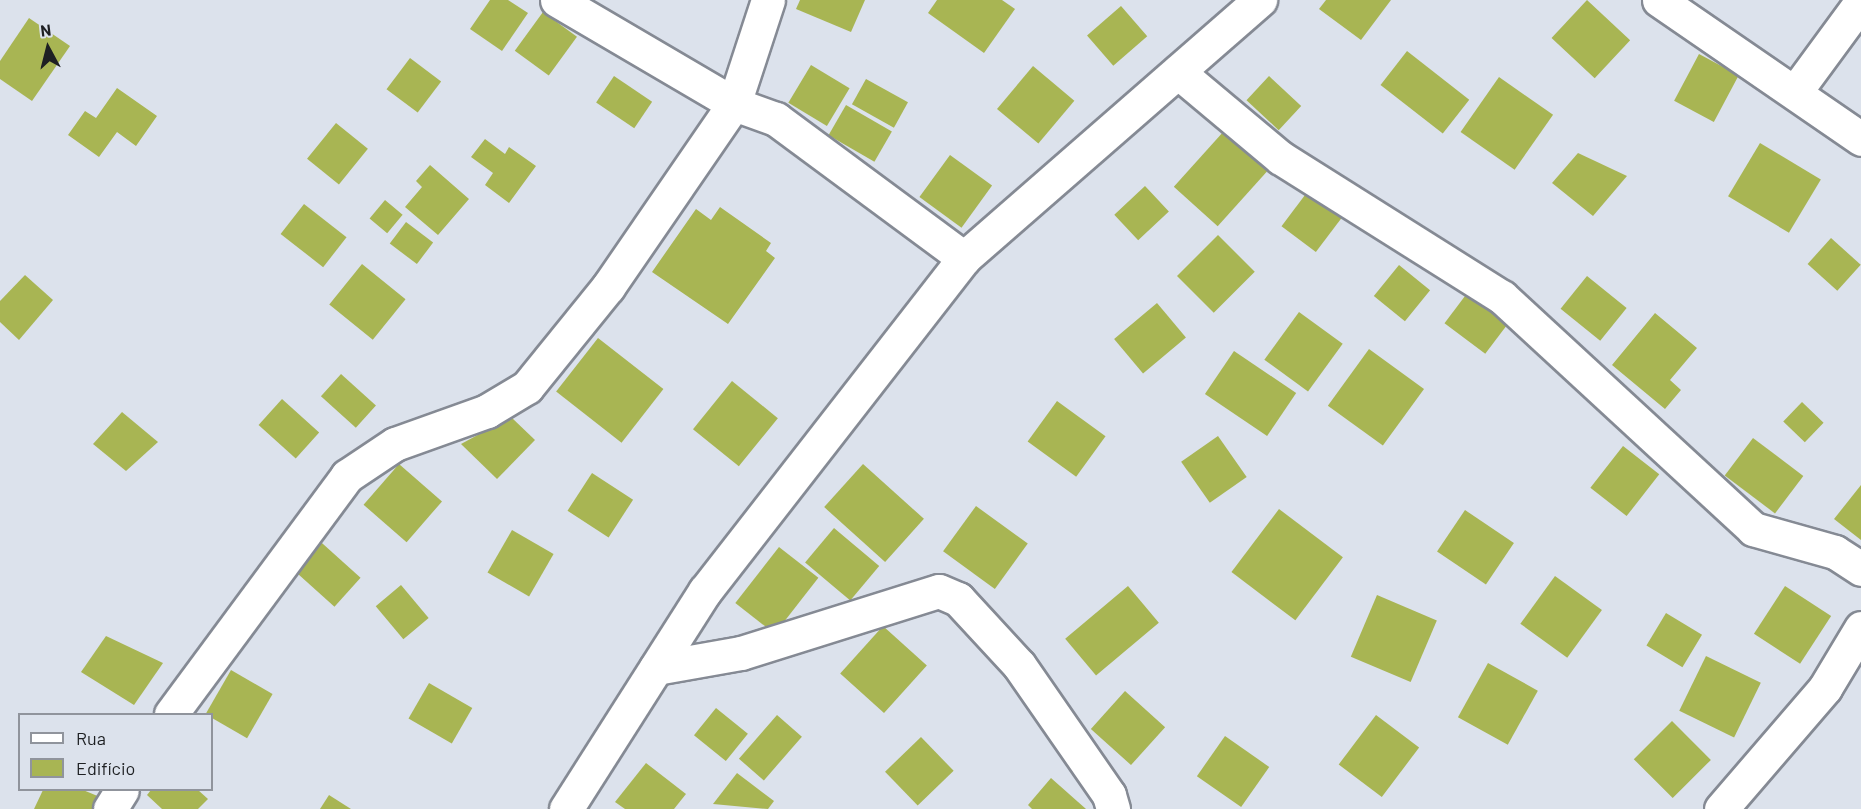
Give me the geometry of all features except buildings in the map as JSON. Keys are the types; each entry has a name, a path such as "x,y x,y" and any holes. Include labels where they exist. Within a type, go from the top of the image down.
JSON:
{"street":[{"path":"557,0 734,104 776,119 964,258"},
{"path":"172,713 346,476 395,444 487,411 527,387 608,287 734,104 768,0"},
{"path":"566,809 705,591 964,258 1260,0"},
{"path":"1659,0 1861,139"},
{"path":"1795,92 1861,2"},
{"path":"1178,72 1281,158 1502,297 1753,529 1835,552 1861,569"},
{"path":"656,668 741,653 939,591 958,599 1019,665 1097,777 1113,809"},
{"path":"1721,809 1825,688 1861,628"},
{"path":"110,809 121,791"}]}
